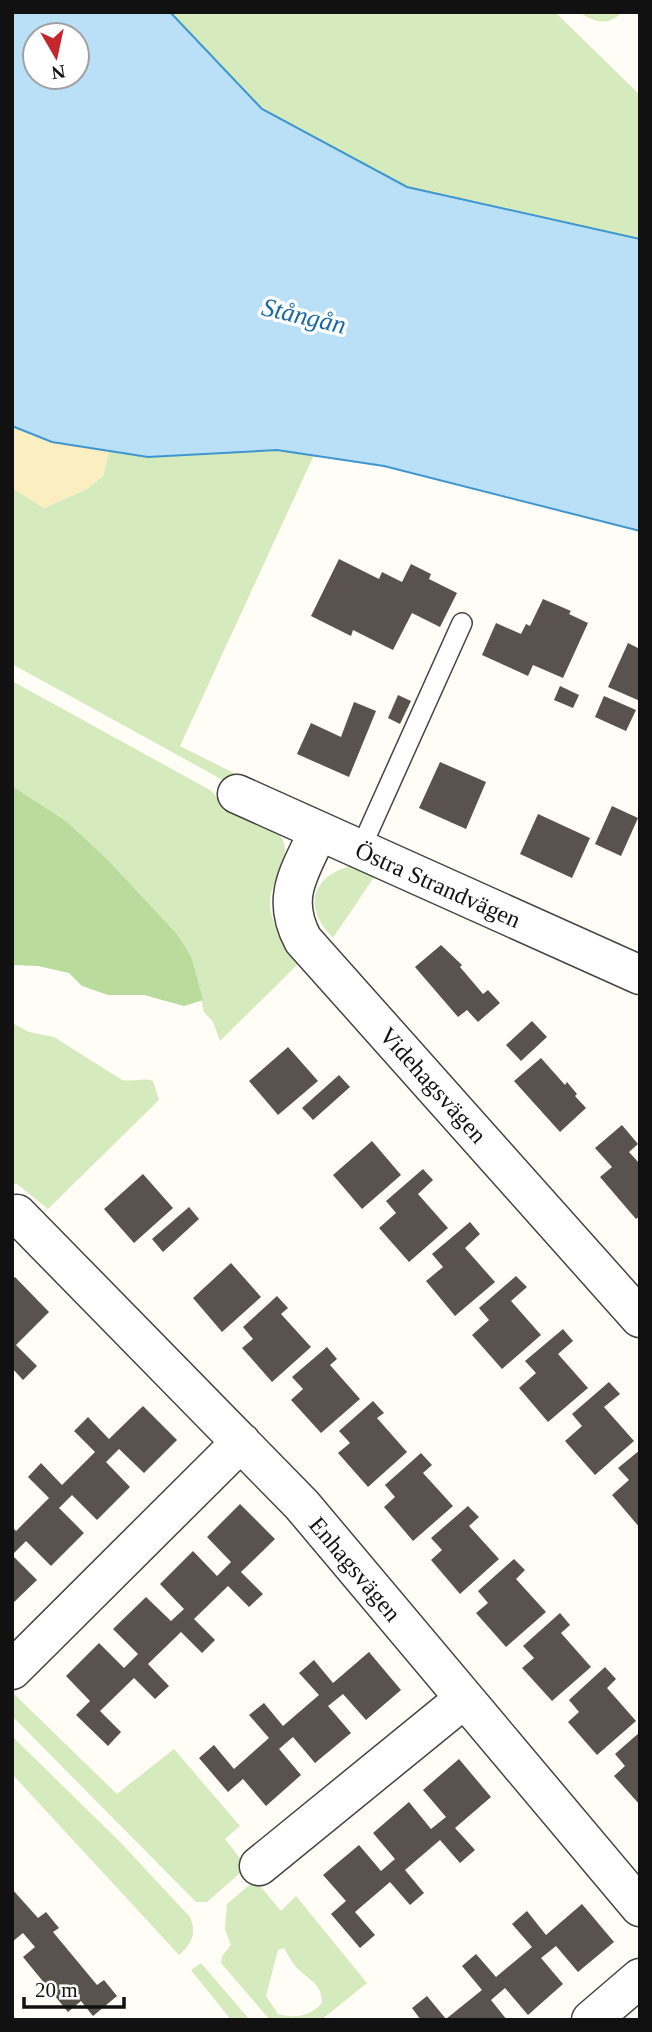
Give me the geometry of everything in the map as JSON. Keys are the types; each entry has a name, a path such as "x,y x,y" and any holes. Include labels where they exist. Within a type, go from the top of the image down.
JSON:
{"street":[{"name":"Östra Strandvägen","path":"237,794 640,975"},
{"name":"Videhagsvägen","path":"318,832 292,897 294,923 303,940 640,1318"},
{"name":"Enhagsvägen","path":"12,1219 17,1214 302,1505 640,1906"},
{"path":"12,1670 242,1442"},
{"path":"259,1866 464,1699"},
{"path":"591,2020 640,1978"}],"lane":[{"path":"360,850 462,624"}],"green space":[{"path":"170,12 555,12 640,95 640,239 407,187 262,109"},
{"path":"579,12 622,12 611,20 601,21"},
{"path":"277,450 314,455 180,746 238,775 232,785 12,664 12,488 44,508 87,489 103,476 109,451 148,457"},
{"path":"12,681 210,790 225,805 273,828 283,841 284,858 271,892 270,909 279,934 299,963 220,1041 213,1022 204,1012 191,956 177,934 107,859 66,821 12,786"},
{"path":"12,786 66,821 107,859 177,934 191,956 203,1000 184,1006 144,995 108,995 82,986 69,973 38,966 12,965"},
{"path":"350,866 361,866 376,874 333,938 318,916 315,896 326,878"},
{"path":"12,1023 29,1032 54,1037 122,1080 153,1081 159,1100 48,1209 17,1184 12,1184"},
{"path":"12,1692 117,1794 174,1749 240,1826 225,1839 247,1867 207,1902 196,1902 12,1716"},
{"path":"12,1736 121,1843 190,1917 192,1938 179,1955 12,1774"},
{"path":"255,1880 281,1911 296,1896 367,1983 321,2020 270,2020 221,1963 222,1956 231,1945 225,1929 227,1904","holes":["284,1948 296,1967 320,1992 322,2003 313,2011 302,2015 278,2014 266,1996 278,1950"]},
{"path":"201,1963 250,2020 231,2020 191,1970"}],"sand":[{"path":"16,427 52,442 109,451 103,476 87,489 44,508 12,488 12,435"}],"water":[{"name":"Stångån","path":"12,12 170,12 262,109 407,187 640,239 640,531 384,466 277,450 148,457 52,442 12,426"}],"building":[{"path":"339,559 379,579 382,572 402,582 411,564 431,574 429,579 457,593 440,627 412,613 393,650 353,630 351,636 311,616"},
{"path":"543,599 571,611 569,614 588,623 563,678 533,665 528,676 482,655 496,623 521,634 526,624 530,626"},
{"path":"628,643 640,649 640,701 608,687"},
{"path":"560,686 579,695 573,708 554,700"},
{"path":"398,695 411,701 400,724 388,718"},
{"path":"604,696 636,710 626,731 595,717"},
{"path":"354,702 376,711 349,777 297,754 311,723 341,737"},
{"path":"440,762 486,782 466,829 419,808"},
{"path":"612,806 638,818 621,856 595,844"},
{"path":"538,814 590,838 572,878 520,854"},
{"path":"441,945 462,965 460,967 483,994 488,990 500,1003 478,1022 467,1010 458,1017 415,967"},
{"path":"532,1021 547,1037 521,1061 506,1045"},
{"path":"288,1047 318,1081 278,1115 249,1081"},
{"path":"541,1058 565,1085 567,1082 586,1108 560,1132 514,1081"},
{"path":"339,1075 350,1087 313,1120 302,1108"},
{"path":"622,1125 638,1144 629,1152 640,1164 640,1216 636,1219 600,1177 612,1167 595,1148"},
{"path":"372,1141 401,1175 362,1209 333,1175"},
{"path":"423,1169 433,1180 418,1194 448,1228 409,1262 379,1228 396,1213 386,1201"},
{"path":"143,1174 173,1208 134,1243 104,1209"},
{"path":"189,1207 199,1219 163,1252 152,1239"},
{"path":"470,1222 480,1234 465,1248 495,1282 455,1316 426,1281 443,1267 432,1254"},
{"path":"231,1263 261,1297 222,1332 193,1298"},
{"path":"516,1276 527,1287 511,1301 541,1335 502,1369 472,1335 489,1320 479,1308"},
{"path":"15,1277 49,1312 16,1345 37,1366 23,1380 12,1368 12,1279"},
{"path":"277,1296 288,1308 281,1314 311,1347 272,1382 242,1348 253,1339 243,1327"},
{"path":"563,1329 573,1341 558,1354 588,1388 548,1422 519,1388 536,1373 525,1361"},
{"path":"327,1347 337,1359 330,1365 360,1399 321,1433 291,1400 303,1389 292,1377"},
{"path":"609,1382 620,1394 604,1407 634,1441 595,1475 565,1441 582,1426 572,1414"},
{"path":"373,1401 384,1413 377,1418 407,1452 368,1487 338,1453 350,1443 339,1431"},
{"path":"143,1406 177,1440 144,1473 119,1449 106,1462 130,1487 97,1520 72,1495 59,1508 84,1533 51,1566 26,1541 12,1555 12,1527 16,1531 49,1498 28,1477 41,1463 62,1485 95,1452 74,1431 88,1417 109,1439"},
{"path":"640,1450 640,1528 612,1495 629,1480 618,1468"},
{"path":"421,1453 432,1465 423,1473 453,1506 413,1541 384,1507 395,1497 385,1485"},
{"path":"240,1504 275,1539 241,1572 263,1594 249,1607 228,1586 194,1619 215,1640 202,1653 181,1632 148,1664 169,1686 155,1699 134,1678 100,1711 121,1732 108,1746 76,1715 90,1701 66,1676 99,1643 124,1668 138,1654 113,1629 146,1597 171,1621 184,1609 160,1584 193,1551 217,1576 231,1562 207,1537"},
{"path":"468,1506 479,1517 469,1526 499,1559 460,1594 431,1560 442,1550 431,1538"},
{"path":"12,1555 37,1580 12,1604"},
{"path":"514,1559 525,1570 516,1579 546,1612 506,1647 476,1613 488,1603 478,1591"},
{"path":"560,1613 570,1625 561,1633 591,1667 552,1701 522,1668 534,1658 523,1646"},
{"path":"369,1652 401,1690 366,1720 343,1694 328,1706 351,1733 315,1763 293,1737 279,1749 301,1775 266,1806 243,1779 228,1792 199,1758 214,1745 234,1769 269,1738 249,1715 264,1703 283,1726 319,1695 299,1673 314,1660 333,1683"},
{"path":"605,1667 616,1679 607,1688 636,1721 597,1755 568,1722 579,1712 569,1700"},
{"path":"640,1732 640,1805 614,1776 625,1766 615,1754"},
{"path":"459,1759 491,1797 455,1828 475,1850 460,1863 440,1840 405,1870 424,1893 410,1905 390,1882 355,1912 375,1935 360,1948 331,1914 346,1901 323,1875 359,1845 381,1871 395,1859 373,1833 409,1802 431,1829 446,1817 423,1790"},
{"path":"12,1889 38,1918 46,1912 59,1928 53,1932 97,1985 104,1980 117,1996 93,2016 81,2001 68,2012 23,1957 35,1947 23,1933 12,1942"},
{"path":"582,1904 614,1942 578,1972 556,1946 541,1958 563,1984 528,2015 505,1988 491,2000 507,2020 421,2020 412,2008 427,1996 446,2019 482,1990 462,1966 476,1954 496,1977 532,1947 512,1924 527,1911 546,1935"}]}
